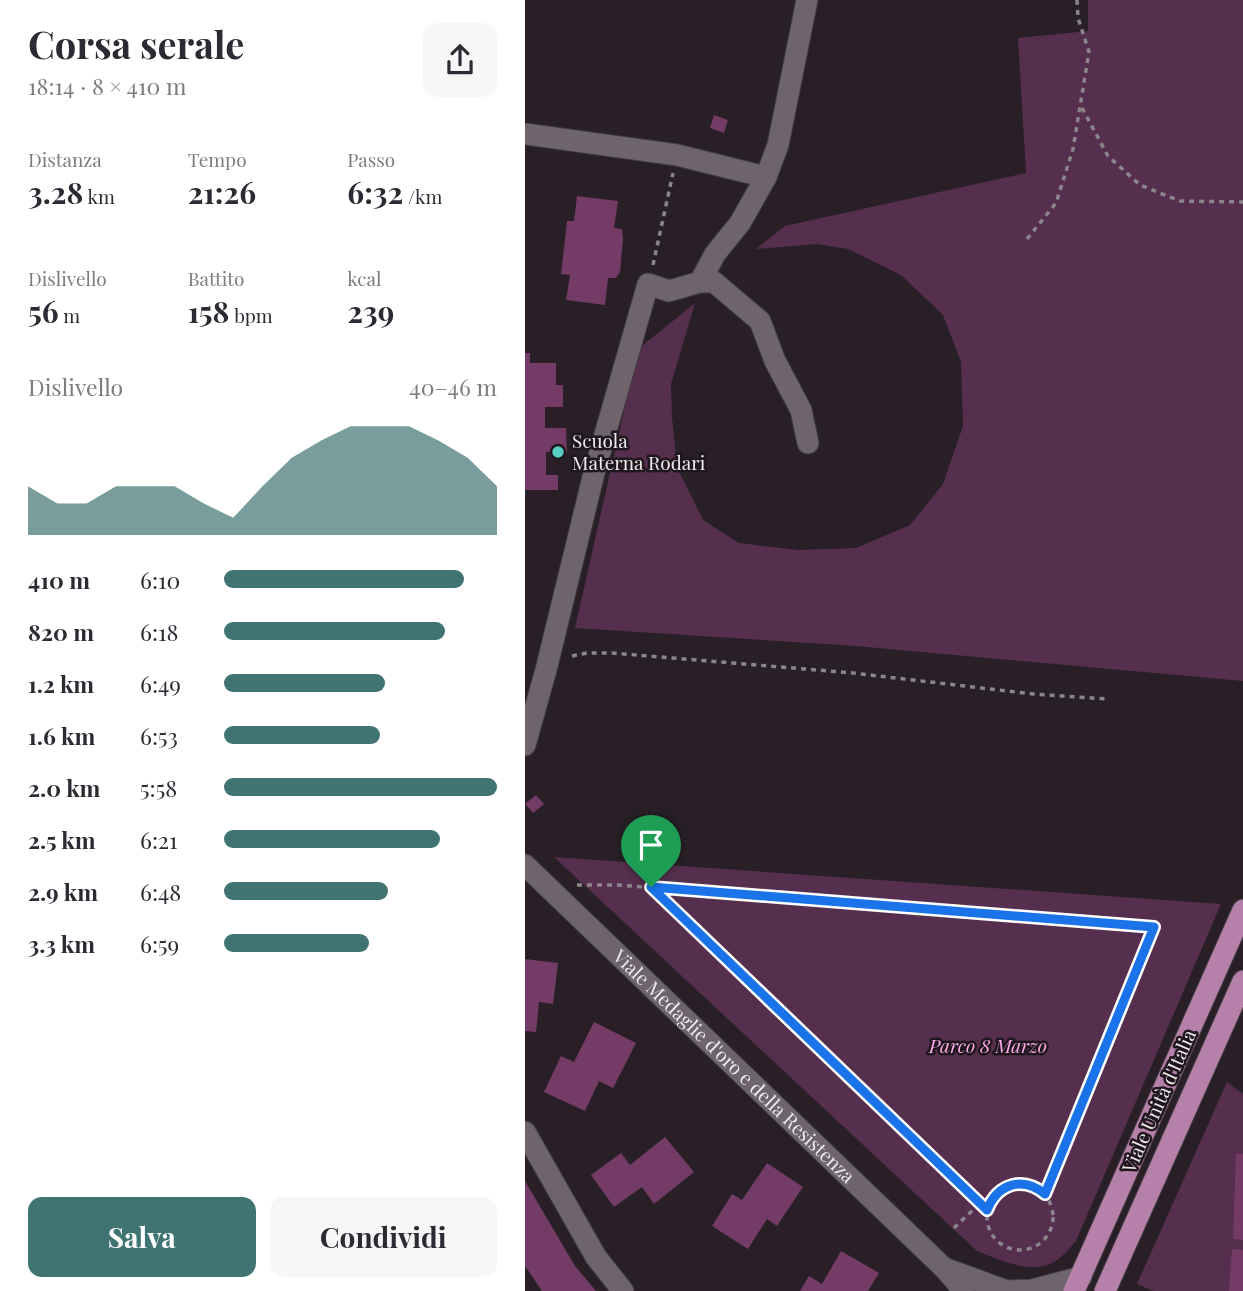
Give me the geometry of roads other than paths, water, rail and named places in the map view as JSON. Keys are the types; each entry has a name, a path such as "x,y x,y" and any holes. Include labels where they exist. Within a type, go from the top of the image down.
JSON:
{"main road":[{"name":"Viale Unità d'Italia","path":"1078,1284 1243,910"},
{"name":"Viale Unità d'Italia","path":"1105,1291 1243,981"}],"street":[{"path":"700,282 715,254 740,223 766,177 778,145 807,0"},
{"path":"525,134 677,155 766,177"},
{"path":"525,745 594,473 648,284 670,291 700,282 714,282 759,321 775,361 801,410 808,443"},
{"name":"Viale Medaglie d'oro e della Resistenza","path":"525,865 945,1269 964,1291"},
{"path":"525,1132 596,1257 623,1291"},
{"path":"945,1269 1007,1291 1078,1284"}],"place":[{"name":"Scuola Materna Rodari","path":"558,452"}],"park label":[{"name":"Parco 8 Marzo","path":"988,1046"}]}
